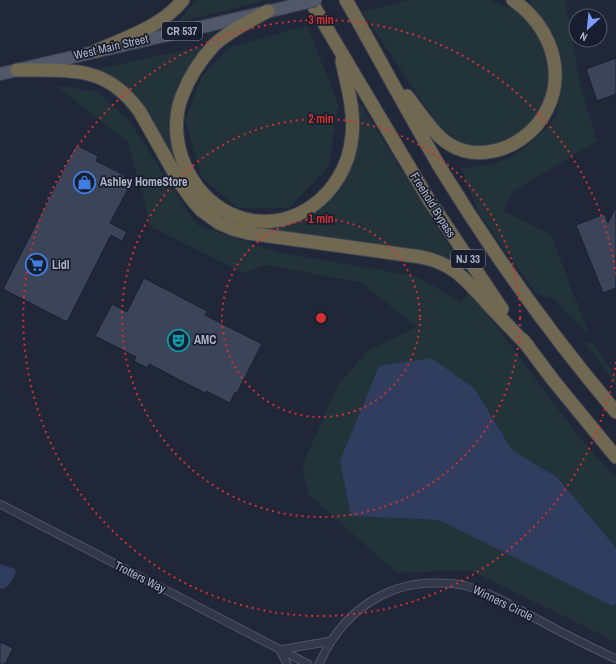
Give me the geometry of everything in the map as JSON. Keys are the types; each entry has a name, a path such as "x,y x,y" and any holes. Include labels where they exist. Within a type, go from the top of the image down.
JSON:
{"highway":[{"path":"96,51 159,22 183,0"},
{"name":"Freehold Bypass","path":"310,0 429,200 476,272 553,380 616,457"},
{"name":"NJ 33","path":"346,0 439,164 495,251 535,308 616,412"},
{"path":"385,70 435,132 448,144 461,150 480,153 494,151 513,144 532,130 546,112 554,91 556,68 551,46 541,27 527,11 513,0"},
{"path":"268,11 234,30 214,45 199,64 188,83 178,110 177,138 180,153 185,166 191,178 204,195 226,212 243,219 258,222 271,222 286,219 309,209 324,196 337,180 348,157 353,127 349,92 339,48"},
{"path":"17,70 64,70 87,72 105,80 123,91 132,100 140,112 186,193 201,210 219,222 232,229 248,233 421,257 443,264 453,269 466,279 528,346"}],"main road":[{"name":"West Main Street","path":"0,74 316,0"}],"street":[{"name":"Trotters Way","path":"0,504 308,664"},
{"name":"Winners Circle","path":"319,664 331,641 363,606 386,593 413,585 428,583 453,583 465,585 494,596 550,627 616,659"},
{"path":"287,664 280,650 331,641"}],"shaded area":[{"path":"196,0 266,0 178,22"},
{"path":"410,0 491,0 518,12 538,31 550,72 544,104 520,136 485,148 466,147 438,125 362,12"},
{"path":"529,0 565,0 568,16 568,48 574,48 581,87 597,141 512,192 504,211 551,235 589,335 554,299 537,294 479,214 461,168 490,165 514,156 540,134 555,118 562,85 560,58 553,33"},
{"path":"307,26 338,104 329,166 289,208 238,208 202,178 185,120 202,76 230,47"},
{"path":"213,44 200,53 184,76 172,106 170,137 178,167 156,133 139,99 113,80 93,70"},
{"path":"55,85 98,92 130,122 197,225 280,253 416,276 461,302 471,292 579,437 616,478 616,548 558,478 512,450 475,389 351,516 439,520 612,606 616,603 616,642 470,570 397,573 308,494 302,466 338,385 367,351 417,327 360,282 265,265 243,273 151,227 128,142"},
{"path":"356,97 467,275 441,259 252,228 282,227 317,211 346,177 358,138"},
{"path":"583,340 595,345 616,378 616,384"}],"water":[{"path":"431,358 475,389 512,450 558,478 616,548 616,603 612,606 439,520 351,516 340,461 379,366"},
{"path":"0,564 15,569 16,573 9,585 3,589 0,588"}],"building":[{"path":"616,58 616,94 597,101 586,69"},
{"path":"76,145 98,156 96,161 124,175 128,189 110,223 127,232 122,241 111,235 67,322 3,289"},
{"path":"616,207 616,288 603,293 576,225 605,214 608,223"},
{"name":"AMC","path":"144,278 207,311 205,315 262,344 237,393 235,392 230,403 206,391 205,393 149,364 147,368 134,361 136,357 95,336 112,304 127,312"},
{"path":"0,642 13,648 5,664 0,664"}],"place":[{"name":"Ashley HomeStore","path":"84,182"},
{"name":"Lidl","path":"36,265"},
{"name":"AMC","path":"179,340"}]}
